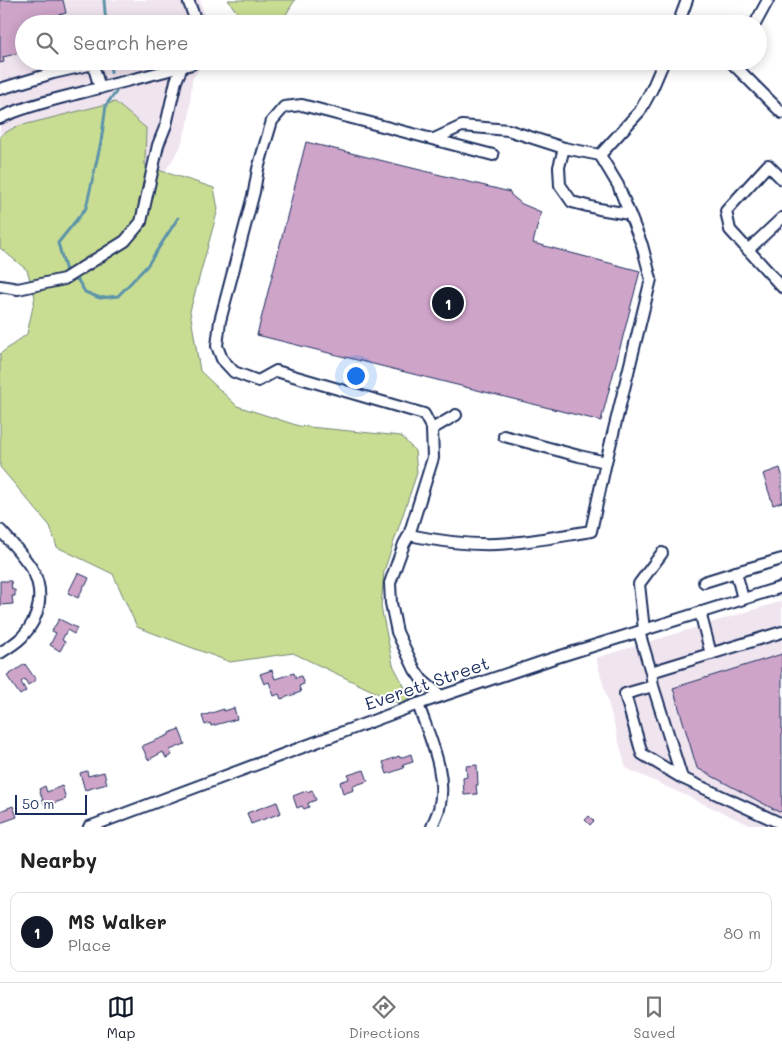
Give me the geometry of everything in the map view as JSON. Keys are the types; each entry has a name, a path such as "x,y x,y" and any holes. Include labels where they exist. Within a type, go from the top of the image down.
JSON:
{"street":[{"path":"188,0 194,15"},
{"path":"681,15 687,0"},
{"path":"760,15 768,0"},
{"path":"0,89 64,70"},
{"path":"95,70 100,88"},
{"path":"0,118 62,97 170,70"},
{"path":"0,286 18,289 64,279 125,241 136,228 141,222 158,145 166,125 176,81 181,70"},
{"path":"600,155 640,111 660,70"},
{"path":"739,70 782,114"},
{"path":"441,696 422,680 415,670 397,632 391,603 390,583 409,535 433,458 432,429 424,414 276,371 258,381 234,372 222,359 217,346 220,321 254,192 258,169 272,121 284,107 302,106 494,154"},
{"path":"409,535 437,541 498,544 531,541 591,531 650,279 642,246 630,214 618,185 600,155 564,148 508,130 462,126 434,139"},
{"path":"564,148 559,167 560,185 572,202 598,209 630,214"},
{"path":"782,179 768,165 726,211 730,230 782,287"},
{"path":"748,250 782,218"},
{"path":"432,429 456,415"},
{"path":"504,436 606,462"},
{"path":"0,530 31,568 38,584 39,601 33,623 22,636 0,652"},
{"path":"662,553 639,584 641,631 653,686 682,778"},
{"path":"704,582 782,559"},
{"path":"736,572 743,599"},
{"name":"Everett Street","path":"88,827 441,696 551,659 782,587"},
{"path":"700,612 711,654"},
{"path":"651,672 782,632"},
{"path":"653,686 625,694 642,754 682,778 782,824"},
{"path":"418,704 439,766 441,781 439,809 432,827"}],"shaded area":[{"path":"0,0 200,0 204,15 15,15 15,70 198,70 192,79 189,119 180,148 164,173 145,165 146,128 115,102 15,127 0,136"},
{"path":"782,601 782,827 754,827 626,768 596,658"}],"green space":[{"path":"228,0 295,0 286,15 239,15"},
{"path":"115,102 146,128 145,165 214,188 218,209 190,311 200,371 237,406 299,426 401,436 415,451 417,473 384,571 381,607 393,665 411,699 398,703 293,653 230,662 137,627 113,574 57,547 50,526 0,467 0,354 27,334 35,297 27,270 0,248 0,136 15,127"}],"building":[{"path":"0,0 63,0 66,13 59,15 15,15 15,54 3,57 4,62 0,63"},
{"path":"306,142 510,192 522,204 541,212 533,243 640,271 601,421 257,335"},
{"path":"780,468 782,475 782,502 773,505 763,474"},
{"path":"78,573 89,578 78,598 68,593"},
{"path":"0,581 11,581 12,590 15,590 15,596 12,596 13,604 0,605"},
{"path":"59,619 77,628 74,634 67,630 62,640 65,642 60,651 50,645 56,633 52,631"},
{"path":"782,654 782,811 779,812 697,768 673,688"},
{"path":"25,664 36,680 28,685 25,679 21,682 26,691 20,695 7,676"},
{"path":"272,670 275,679 294,673 296,678 301,676 304,684 299,686 301,692 281,699 279,694 274,696 269,682 264,684 260,674"},
{"path":"234,708 237,719 211,726 210,723 205,725 202,716"},
{"path":"179,729 185,744 170,750 172,755 166,758 163,752 148,760 142,746"},
{"path":"411,754 413,762 403,765 404,768 387,774 383,762"},
{"path":"477,765 477,794 464,795 463,778 467,777 466,766"},
{"path":"364,770 368,781 353,786 354,790 343,794 340,782 349,779 348,775"},
{"path":"87,771 88,776 104,772 107,784 85,790 80,773"},
{"path":"45,786 47,792 62,786 66,799 45,806 39,789"},
{"path":"312,790 316,800 308,803 309,807 304,809 302,806 297,808 293,796"},
{"path":"277,802 281,813 251,824 247,813"},
{"path":"13,806 17,817 0,823 0,811"},
{"path":"589,816 594,821 590,825 585,820"}],"waterway":[{"path":"104,0 105,15"},
{"path":"66,271 58,243 86,208 101,142 106,105 116,92"},
{"path":"76,277 85,292 100,298 118,296 147,266 178,218"}],"place":[{"name":"MS Walker","path":"448,303"}]}
